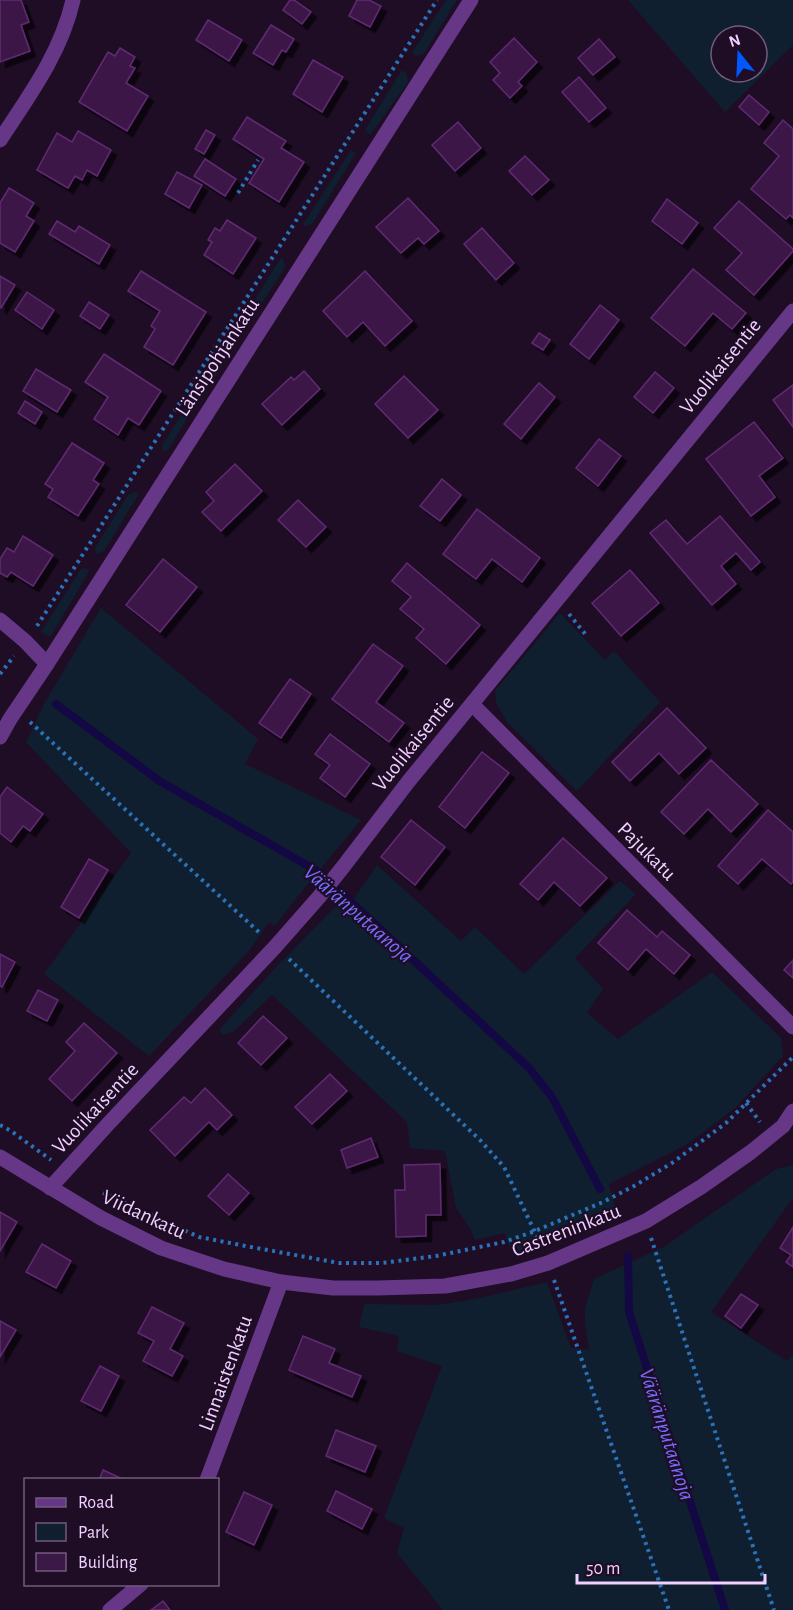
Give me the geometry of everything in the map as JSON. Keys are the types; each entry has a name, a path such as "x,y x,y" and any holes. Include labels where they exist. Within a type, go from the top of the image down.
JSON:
{"street":[{"path":"0,141 45,71 68,21 73,0"},
{"name":"Länsipohjankatu","path":"0,737 5,716 47,664 471,0"},
{"name":"Vuolikaisentie","path":"50,1188 319,897 408,782 793,310"},
{"path":"0,620 47,664"},
{"name":"Pajukatu","path":"472,704 793,1027"},
{"name":"Castreninkatu","path":"281,1282 333,1288 445,1286 511,1274 548,1263 646,1221 701,1187 788,1129 793,1111"},
{"name":"Viidankatu","path":"0,1157 100,1218 161,1248 224,1269 281,1282"},
{"name":"Linnaistenkatu","path":"207,1478 281,1282"},
{"path":"110,1610 139,1586"}],"path":[{"path":"0,674 44,617 437,0"},
{"path":"238,193 258,160"},
{"path":"100,1192 199,1237 339,1263 382,1263 436,1256 504,1242 603,1202 634,1186 672,1163 726,1123 793,1057"},
{"path":"0,1125 66,1171"},
{"path":"646,1221 774,1610"},
{"path":"535,1231 669,1610"}],"green space":[{"path":"446,0 457,0 424,53 416,56 412,53"},
{"path":"628,0 793,0 793,45 769,69 769,24 709,24 709,84 753,84 725,112"},
{"path":"402,70 407,74 408,82 370,135 365,130"},
{"path":"351,150 356,153 312,224 306,226 303,224"},
{"path":"280,259 283,259 285,266 282,272 243,332 238,334 236,330"},
{"path":"226,345 230,354 214,378 209,380 211,367"},
{"path":"193,396 197,402 168,450 163,452 162,446"},
{"path":"134,492 138,495 104,551 96,554 95,548 128,495"},
{"path":"85,568 88,573 50,637 41,632 81,569"},
{"path":"101,608 258,739 245,764 361,820 275,926 269,922 248,952 149,1056 44,974 131,853 26,742 44,704"},
{"path":"560,613 605,660 614,651 660,702 577,791 507,722 496,703 495,691"},
{"path":"377,865 461,941 475,927 524,974 620,881 636,894 575,958 603,989 587,1013 618,1039 712,972 781,1038 783,1056 735,1108 688,1144 609,1184 617,1215 573,1236 512,1255 505,1233 475,1240 470,1228 456,1208 445,1151 410,1148 407,1122 272,995 234,1031 223,1035 219,1030 277,966 342,900 351,903"},
{"path":"793,1165 793,1198 711,1312 787,1361 793,1354 793,1610 443,1610 397,1553 404,1528 384,1518 442,1366 397,1351 399,1336 359,1327 364,1304 437,1305 475,1299 547,1282 571,1348 589,1349 585,1308 594,1279 665,1246 776,1169"}],"building":[{"path":"0,0 21,0 29,22 21,25 30,51 0,62"},
{"path":"290,0 294,0 311,12 302,24 283,10"},
{"path":"357,0 369,0 381,6 370,27 349,16"},
{"path":"208,20 242,40 229,61 196,40"},
{"path":"271,25 294,39 286,52 282,50 273,65 253,53"},
{"path":"514,38 537,62 518,82 522,86 510,98 493,80 500,73 490,62"},
{"path":"599,39 615,57 593,75 578,58"},
{"path":"120,48 135,57 130,66 135,68 126,83 148,96 127,131 79,102 108,52 115,56"},
{"path":"313,60 343,77 322,112 293,94"},
{"path":"579,77 606,108 589,122 562,92"},
{"path":"749,95 769,112 759,125 739,107"},
{"path":"247,117 286,141 281,148 304,162 279,202 249,183 264,159 233,139"},
{"path":"783,120 793,129 793,218 790,215 786,219 751,189 779,156 764,143"},
{"path":"458,122 481,148 455,171 432,145"},
{"path":"206,130 215,135 204,154 195,149"},
{"path":"78,131 111,150 97,176 87,170 82,180 75,176 68,188 37,170 57,133 72,142"},
{"path":"525,156 549,180 532,195 509,171"},
{"path":"205,159 236,179 225,196 194,176"},
{"path":"177,172 202,185 189,208 165,194"},
{"path":"9,188 34,203 26,216 34,221 15,252 0,243 0,203"},
{"path":"408,198 439,231 424,244 418,238 401,253 376,227"},
{"path":"667,199 698,223 682,244 652,221"},
{"path":"739,201 793,249 754,295 726,270 742,253 714,228"},
{"path":"227,220 256,238 233,274 204,255 212,242 208,240 215,228 220,231"},
{"path":"57,221 75,232 79,226 110,245 99,264 49,234"},
{"path":"482,228 514,263 496,280 464,244"},
{"path":"693,269 746,313 732,329 713,313 685,346 651,318"},
{"path":"141,271 206,312 173,365 144,347 155,329 151,326 160,311 128,291"},
{"path":"365,271 412,321 385,346 363,322 347,337 323,311"},
{"path":"0,276 15,285 1,308 0,307"},
{"path":"27,292 54,310 42,329 15,310"},
{"path":"89,302 109,315 100,329 80,316"},
{"path":"600,305 619,320 589,359 570,344"},
{"path":"539,333 550,340 543,350 532,343"},
{"path":"104,354 161,391 139,425 128,418 118,435 94,419 108,397 85,382"},
{"path":"36,369 71,390 57,412 23,391"},
{"path":"304,371 320,389 282,425 262,404 291,377 294,380"},
{"path":"655,372 674,388 653,413 634,397"},
{"path":"404,376 438,410 408,438 375,404"},
{"path":"539,383 555,397 521,439 504,424"},
{"path":"793,385 793,427 773,400"},
{"path":"25,401 42,412 35,424 18,413"},
{"path":"754,422 783,458 759,476 775,497 751,516 706,459"},
{"path":"599,439 621,456 598,486 576,468"},
{"path":"72,443 104,463 93,480 99,484 78,516 48,497 53,489 45,484"},
{"path":"235,464 262,491 221,531 202,512 214,501 206,492"},
{"path":"442,479 461,495 440,521 420,506"},
{"path":"298,500 326,527 306,547 278,520"},
{"path":"477,509 540,558 522,582 492,559 476,579 443,554"},
{"path":"720,516 760,562 751,570 736,553 721,566 736,584 712,605 650,533 666,520 687,544"},
{"path":"23,536 53,555 33,586 11,572 7,577 0,573 0,559 7,548 14,552"},
{"path":"163,559 197,587 160,632 126,605"},
{"path":"407,563 480,625 446,664 416,638 424,629 400,609 411,597 392,581"},
{"path":"630,570 659,603 621,636 592,603"},
{"path":"373,644 403,666 376,702 404,723 389,742 332,699"},
{"path":"290,679 311,694 281,738 259,723"},
{"path":"667,708 706,748 679,774 659,753 630,781 612,762"},
{"path":"330,734 370,764 345,797 320,778 330,765 315,754"},
{"path":"482,752 509,773 465,828 439,807"},
{"path":"711,760 758,804 731,832 708,809 684,834 661,812"},
{"path":"7,787 43,814 30,831 23,826 11,842 0,833 0,797"},
{"path":"768,810 793,832 793,882 791,884 762,859 738,884 718,866"},
{"path":"411,820 445,847 415,885 381,857"},
{"path":"563,838 607,878 580,906 554,882 538,900 520,884"},
{"path":"89,859 108,870 79,918 61,907"},
{"path":"627,910 657,937 662,931 690,955 674,974 646,949 628,970 598,943"},
{"path":"0,954 15,962 2,987 0,986"},
{"path":"793,960 793,978 784,970"},
{"path":"38,990 58,1000 47,1021 27,1011"},
{"path":"263,1016 287,1038 261,1065 238,1043"},
{"path":"84,1023 117,1053 72,1101 49,1079 75,1051 66,1042"},
{"path":"330,1074 347,1091 312,1124 295,1107"},
{"path":"205,1088 232,1115 217,1130 209,1122 175,1156 150,1130 184,1097 191,1103"},
{"path":"371,1138 378,1157 347,1168 341,1150"},
{"path":"440,1164 441,1215 426,1215 426,1236 396,1237 395,1190 405,1190 404,1165"},
{"path":"228,1174 249,1193 229,1215 208,1196"},
{"path":"0,1212 17,1222 0,1251"},
{"path":"793,1227 793,1267 786,1262 791,1255 780,1248"},
{"path":"42,1244 71,1261 56,1288 26,1272"},
{"path":"741,1294 758,1305 741,1328 725,1316"},
{"path":"152,1307 184,1323 170,1349 183,1356 172,1376 143,1361 154,1341 138,1333"},
{"path":"0,1321 16,1330 0,1357"},
{"path":"303,1336 335,1349 329,1363 361,1376 352,1397 289,1370"},
{"path":"100,1366 119,1376 101,1411 81,1401"},
{"path":"336,1430 376,1446 365,1472 326,1456"},
{"path":"103,1470 121,1478 100,1478"},
{"path":"336,1491 372,1509 362,1529 327,1511"},
{"path":"244,1492 272,1505 254,1545 226,1532"},
{"path":"163,1601 170,1610 151,1610"}],"waterway":[{"name":"Vääränputaanoja","path":"56,704 161,782 319,872 529,1068 552,1097 600,1189"},
{"name":"Vääränputaanoja","path":"628,1256 629,1312 725,1610"}]}
